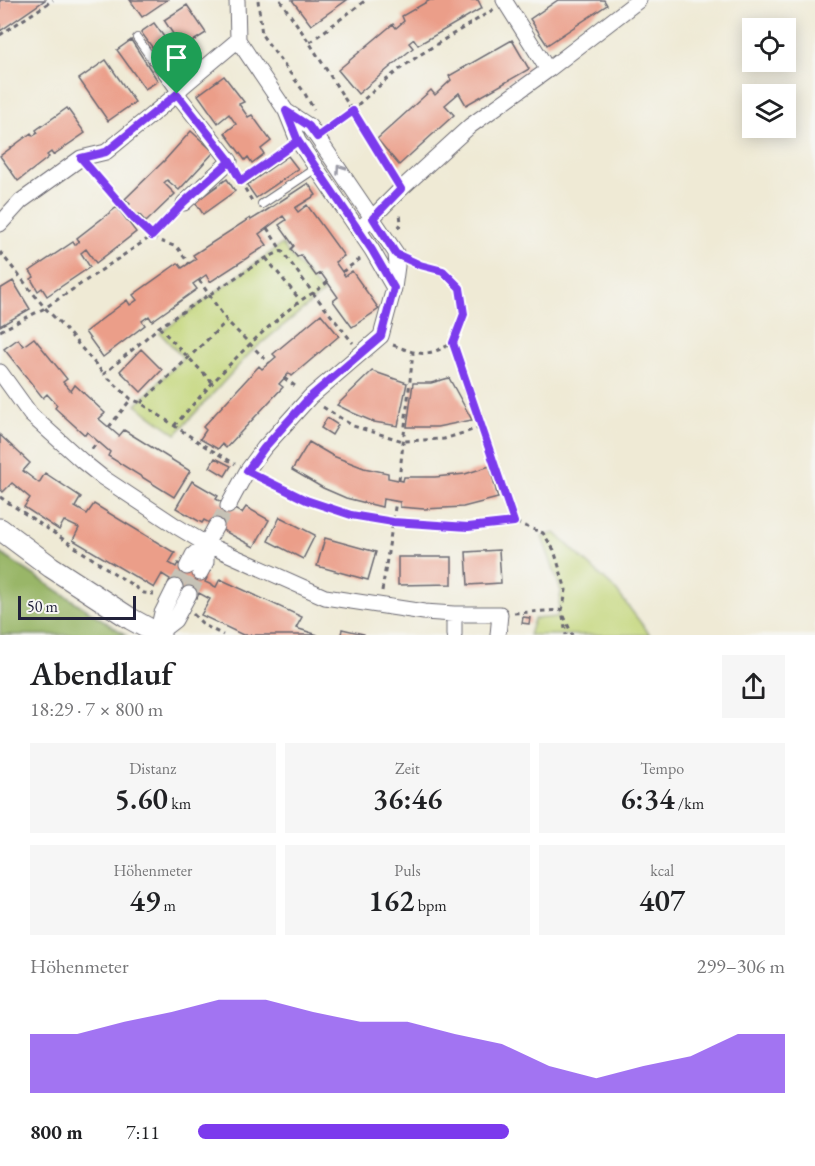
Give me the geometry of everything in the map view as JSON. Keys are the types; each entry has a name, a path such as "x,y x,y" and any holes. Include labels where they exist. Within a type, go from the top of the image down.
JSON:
{"main road":[{"path":"0,529 51,567 158,634"}],"street":[{"path":"237,0 238,39 286,111 298,141 372,250 394,288"},
{"path":"358,230 470,126 639,0"},
{"path":"500,4 548,70"},
{"path":"0,224 21,201 81,158 106,152 177,94 182,87 238,39"},
{"path":"177,94 230,161 184,202"},
{"path":"228,506 247,471 264,448 310,397 381,336 394,288 396,254 309,126 286,111"},
{"path":"0,372 31,415 82,461 102,477 206,544 325,597 424,612 501,614 498,635"},
{"path":"193,570 206,562 206,544 216,526"},
{"path":"158,634 175,620 179,596"},
{"path":"454,614 454,635"}],"lane":[{"path":"137,38 177,94"},
{"path":"259,207 316,168"}],"path":[{"path":"0,35 53,0"},
{"path":"280,0 401,189"},
{"path":"309,42 366,0"},
{"path":"317,137 353,111 402,68 500,4"},
{"path":"241,181 298,141"},
{"path":"81,158 133,218 157,240 177,247 189,264"},
{"path":"230,161 259,207"},
{"path":"0,331 45,308 152,236 184,202"},
{"path":"267,228 282,251 362,354"},
{"path":"342,272 372,250"},
{"path":"104,374 159,327 266,258 282,251"},
{"path":"0,252 45,308 104,374 131,399 141,403 203,445 247,471 306,500 351,515 393,522 468,527 514,522 543,533 554,550 566,590 562,610 566,635"},
{"path":"396,254 420,265 443,271 460,288 464,314 453,343 514,522"},
{"path":"266,258 300,300"},
{"path":"200,280 227,321 269,363"},
{"path":"174,426 250,343 300,300 328,282"},
{"path":"141,403 227,321"},
{"path":"159,327 213,382"},
{"path":"381,336 386,342 413,353 432,354 453,343"},
{"path":"399,480 413,353"},
{"path":"310,397 353,426 403,441 444,439 482,427"},
{"path":"109,427 131,399"},
{"path":"0,497 144,593 179,596 204,625 223,635"},
{"path":"380,605 396,501"},
{"path":"501,614 562,610"},
{"path":"562,610 572,635"}],"green space":[{"path":"282,244 323,293 251,352 176,434 136,405 183,358 160,333"},
{"path":"555,533 616,590 650,635 529,635 534,619 557,617 561,591 542,537"},
{"path":"0,553 126,635 0,635"}],"building":[{"path":"0,0 45,0 0,31"},
{"path":"130,0 167,0 142,17"},
{"path":"292,0 347,0 311,25"},
{"path":"430,0 478,0 482,8 418,45 414,39 409,43 413,48 358,94 338,70 393,24 396,28 404,21 402,16"},
{"path":"558,0 604,0 607,5 547,45 530,19"},
{"path":"187,5 206,33 182,48 164,20"},
{"path":"154,23 180,59 168,69 141,32"},
{"path":"131,40 158,81 145,89 117,50"},
{"path":"512,40 529,69 466,105 459,93 445,105 454,115 399,165 377,139 431,90 435,95 451,80 449,76"},
{"path":"106,60 135,102 108,121 79,79"},
{"path":"224,76 244,102 239,104 248,117 252,115 271,141 261,149 264,154 252,163 248,157 245,160 225,133 236,124 229,114 218,123 198,95"},
{"path":"67,108 85,133 53,155 51,152 47,155 49,157 18,181 0,156 31,133 33,136 38,133 36,130"},
{"path":"191,131 214,152 179,190 167,180 164,183 175,194 146,222 139,214 136,217 127,207 130,204 125,199"},
{"path":"288,156 298,169 256,198 247,185"},
{"path":"227,179 235,191 203,214 195,202"},
{"path":"308,183 316,195 295,208 298,212 307,205 344,256 335,262 345,276 352,271 379,309 352,327 333,301 338,297 321,273 316,276 301,255 297,257 291,249 294,246 279,225 286,220 283,216 259,234 267,245 210,282 206,275 193,284 197,289 152,321 149,316 142,321 145,325 103,357 85,332 127,300 130,305 137,300 133,295 178,263 182,268 196,259 193,255"},
{"path":"117,207 136,232 96,263 86,249 81,253 90,267 47,296 42,288 38,291 31,279 34,277 30,271 73,242 75,245 79,241 77,238"},
{"path":"13,281 30,309 0,326 0,289"},
{"path":"321,314 339,336 292,376 289,373 279,384 283,387 226,448 222,444 218,449 200,439 206,430 203,427 259,366 262,369 276,357 273,354"},
{"path":"34,338 67,379 63,382 71,391 75,385 105,413 99,419 119,436 124,430 190,471 174,497 108,456 110,452 87,432 85,435 55,408 57,405 47,394 43,398 4,349 18,339 23,346"},
{"path":"141,349 162,370 141,392 120,371"},
{"path":"372,371 407,383 398,426 374,422 337,405"},
{"path":"449,378 472,420 437,427 407,427 413,383 431,383"},
{"path":"327,418 338,425 332,435 321,428"},
{"path":"0,435 30,463 23,471 39,483 45,473 81,497 75,507 87,514 94,504 175,553 169,563 176,567 178,563 200,573 207,578 205,582 216,587 220,579 302,617 296,628 318,635 243,635 201,615 210,599 199,593 197,598 168,584 170,579 162,574 154,588 73,540 79,528 64,521 59,530 24,507 30,498 12,483 3,492 0,489"},
{"path":"309,442 333,456 364,468 388,473 388,478 403,481 404,477 465,474 490,466 498,498 463,507 424,509 400,507 400,502 383,499 382,507 346,498 292,470"},
{"path":"215,458 231,466 225,476 210,467"},
{"path":"192,481 218,496 216,499 228,506 242,513 246,507 269,520 254,547 176,508"},
{"path":"280,517 315,535 303,559 268,541"},
{"path":"325,538 376,552 368,580 317,566"},
{"path":"499,550 501,583 468,585 466,552"},
{"path":"398,557 452,557 452,584 398,585"},
{"path":"523,617 530,618 529,624 522,623"},
{"path":"342,629 364,634 364,635 341,635"}],"tunnel":[{"path":"216,526 228,506"},
{"path":"175,587 187,567"},
{"path":"189,594 200,573"}],"route":[{"path":"177,94 106,152 81,158 133,218 152,236 184,202 230,161 241,181 298,141 372,250 394,288 381,336 310,397 264,448 247,471 306,500 351,515 393,522 468,527 514,522 453,343 464,314 460,288 443,271 420,265 396,254 373,218 401,189 353,111 317,137 309,126 286,111 298,141 241,181 230,161 177,94"}]}
